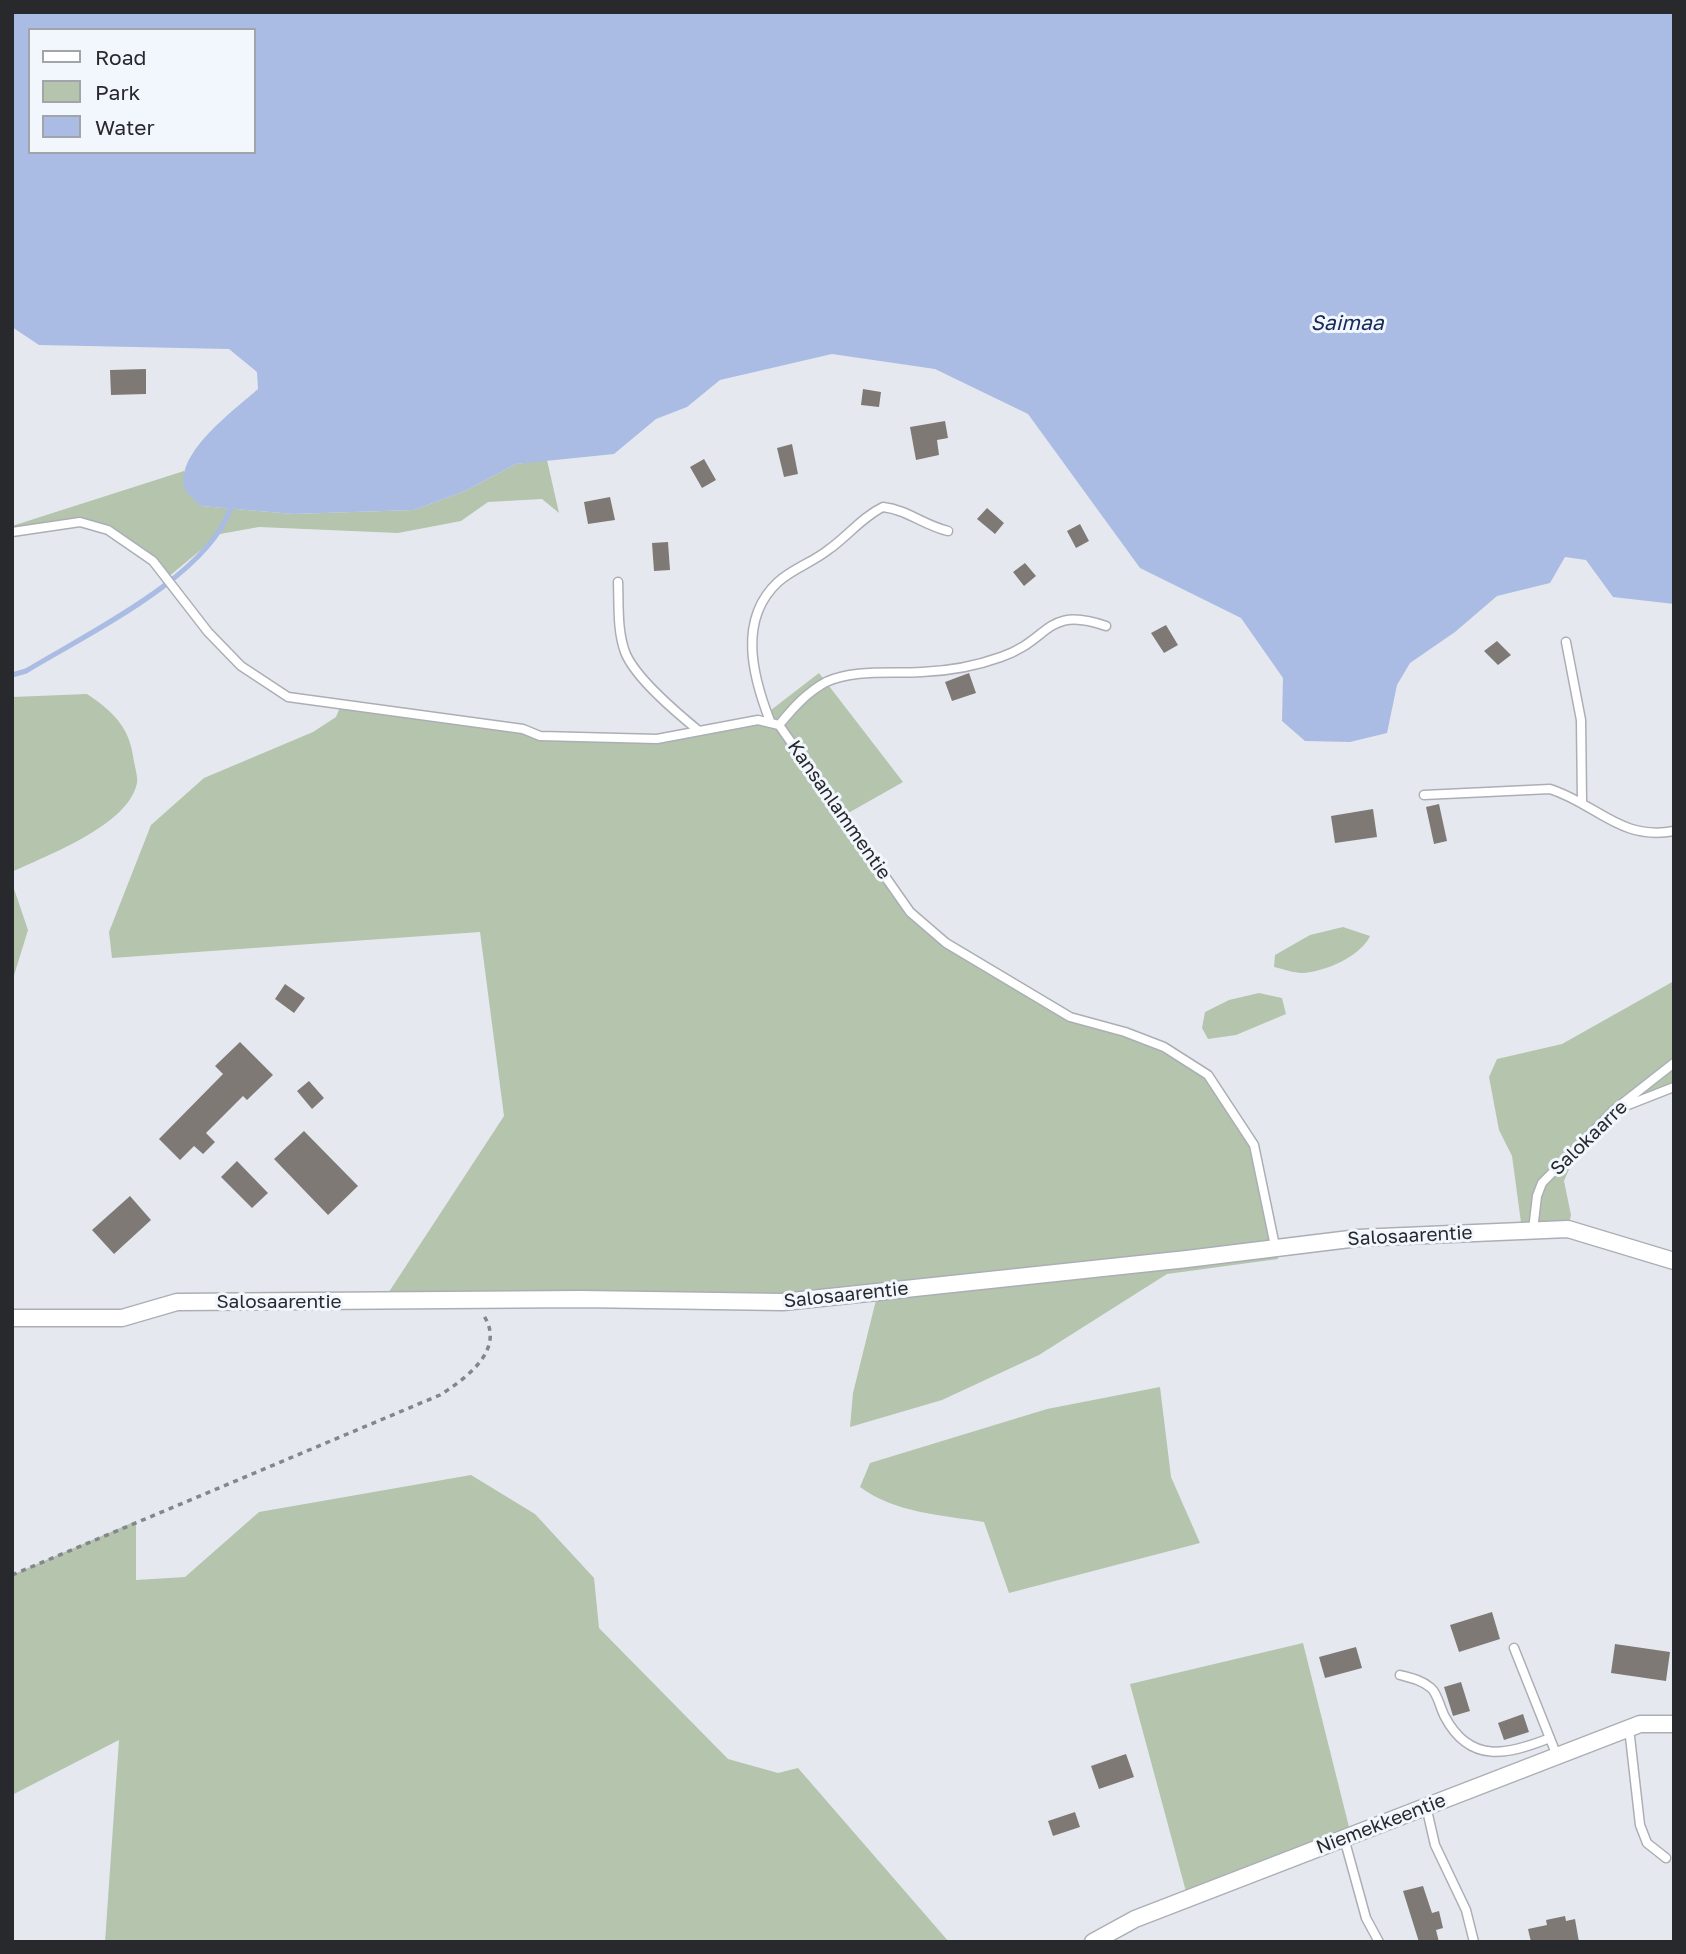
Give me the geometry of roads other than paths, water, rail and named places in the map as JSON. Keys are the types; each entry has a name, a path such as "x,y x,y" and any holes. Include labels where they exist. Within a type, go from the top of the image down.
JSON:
{"street":[{"name":"Salosaarentie","path":"12,1318 121,1318 177,1302 783,1302 1358,1238 1533,1230 1568,1229 1674,1261"},
{"name":"Niemekkeentie","path":"1093,1942 1135,1919 1629,1728 1640,1724 1674,1724"}],"lane":[{"path":"770,721 761,696 751,633 759,603 780,580 828,550 883,507 904,510 932,527 948,531"},
{"name":"Kansanlammentie","path":"12,532 80,522 108,530 153,561 208,632 241,666 288,697 523,729 540,736 657,739 758,720 779,725 910,912 946,943 1070,1017 1125,1032 1164,1047 1208,1074 1254,1146 1275,1246"},
{"path":"618,582 620,633 625,654 672,708 699,731"},
{"path":"779,725 802,697 828,681 873,673 949,670 1001,657 1030,643 1055,622 1075,617 1106,626"},
{"path":"1566,642 1581,720 1584,804"},
{"path":"1424,794 1539,789 1569,795 1620,827 1638,832 1674,831"},
{"name":"Salokaarre","path":"1533,1230 1537,1196 1542,1183 1614,1110 1674,1063"},
{"path":"1614,1110 1674,1087"},
{"path":"1514,1648 1557,1756"},
{"path":"1400,1675 1422,1682 1434,1690 1454,1734 1476,1750 1498,1753 1550,1738"},
{"path":"1629,1728 1640,1825 1647,1843 1666,1858"},
{"path":"1426,1806 1435,1845 1466,1910 1474,1942"},
{"path":"1344,1838 1366,1918 1379,1942"}],"water":[{"name":"Saimaa","path":"12,12 1674,12 1674,604 1613,597 1586,560 1565,557 1550,583 1497,596 1455,632 1410,663 1397,685 1387,733 1350,742 1305,741 1282,721 1283,678 1241,618 1140,568 1028,414 935,369 832,354 720,380 687,407 656,419 614,454 516,464 465,491 414,510 293,514 201,506 186,491 184,477 196,448 222,420 258,389 257,372 229,349 39,345 12,327"}],"waterway":[{"path":"12,675 26,671 111,622 171,580 197,558 217,534 230,509"}]}
